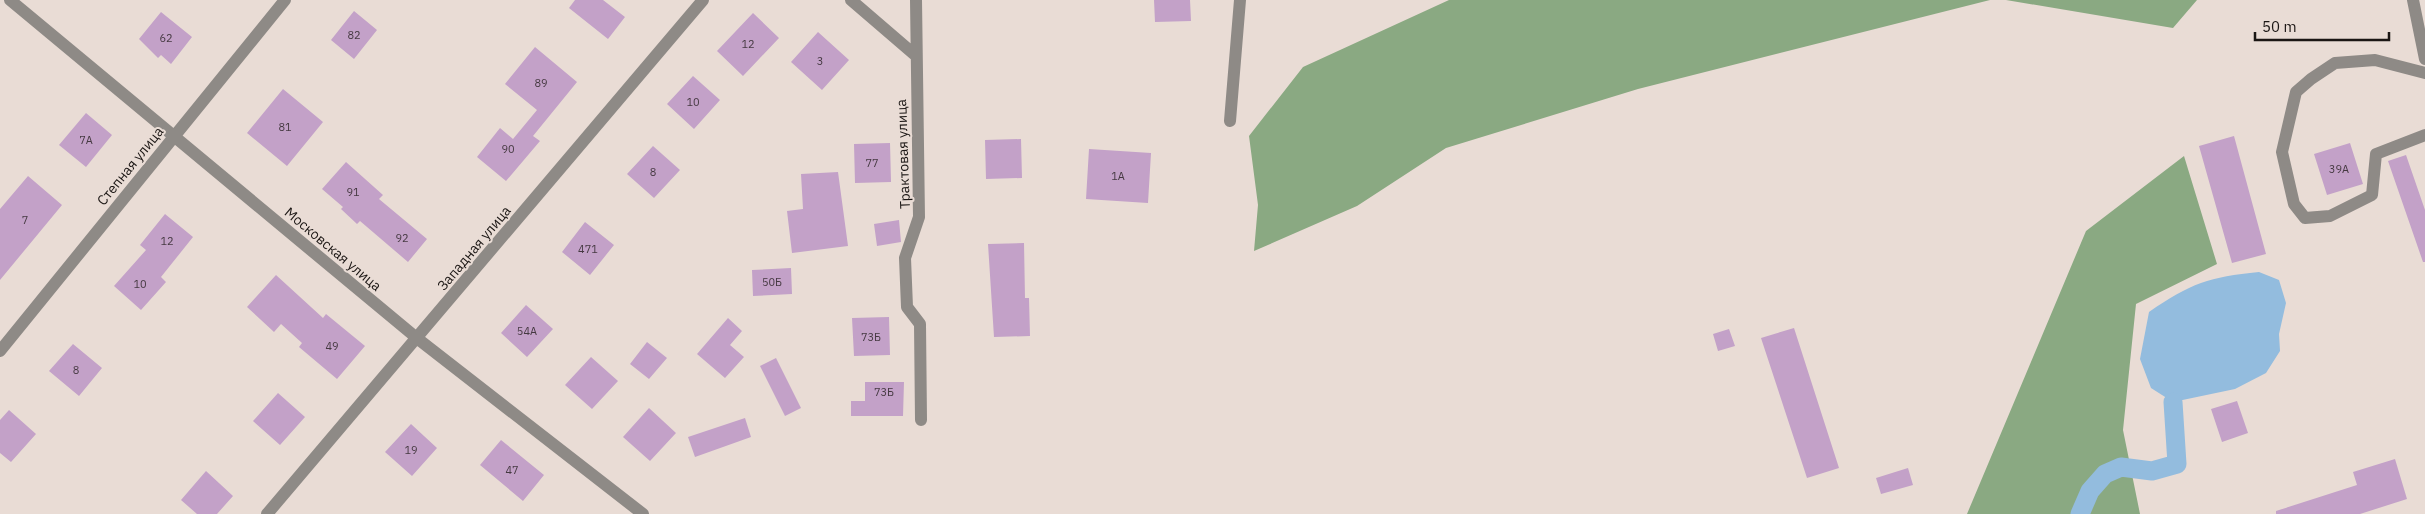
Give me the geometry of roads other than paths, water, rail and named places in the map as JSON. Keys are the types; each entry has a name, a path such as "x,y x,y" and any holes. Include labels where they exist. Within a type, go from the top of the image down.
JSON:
{"street":[{"name":"Московская улица","path":"10,0 418,339 643,514"},
{"name":"Степная улица","path":"0,351 285,0"},
{"name":"Западная улица","path":"266,514 418,339 703,0"},
{"path":"850,0 915,55"},
{"name":"Трактовая улица","path":"916,0 915,55 919,217 905,258 908,307 920,324 921,420"},
{"path":"1230,121 1240,0"},
{"path":"2413,0 2425,59"},
{"path":"2425,74 2375,60 2335,63 2296,92 2282,152 2294,204 2304,218 2330,216 2372,196 2376,154 2425,135"}],"water":[{"path":"2259,272 2279,280 2286,303 2279,334 2280,351 2266,373 2235,389 2173,402 2151,388 2140,359 2149,312 2177,294 2201,283 2227,276"}],"waterway":[{"path":"2080,514 2090,491 2105,474 2121,467 2152,471 2177,464 2173,402"}]}
